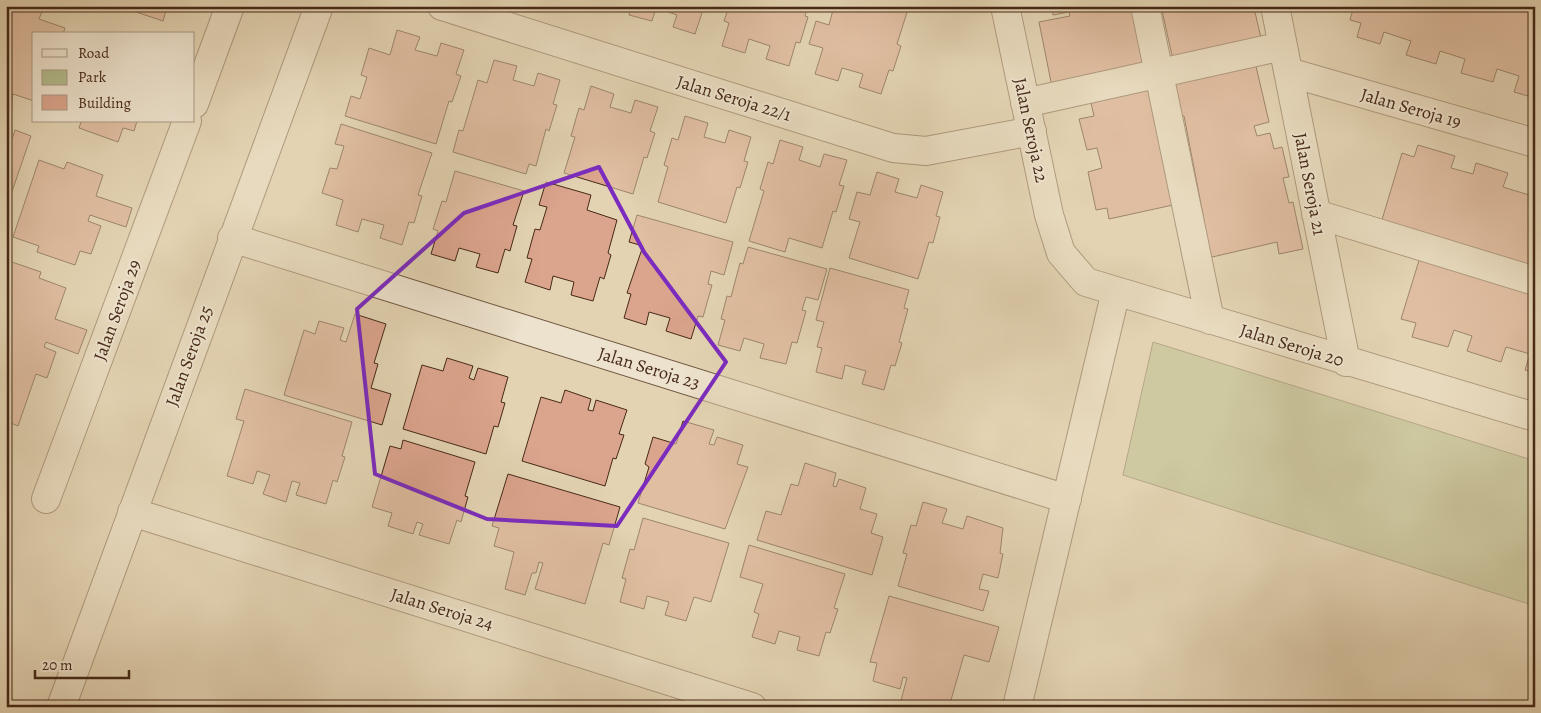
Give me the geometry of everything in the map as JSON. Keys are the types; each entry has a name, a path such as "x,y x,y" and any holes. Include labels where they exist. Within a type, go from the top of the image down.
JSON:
{"street":[{"path":"195,101 230,6"},
{"name":"Jalan Seroja 25","path":"61,707 232,238 320,6"},
{"name":"Jalan Seroja 22/1","path":"442,6 893,148 926,151 1032,131"},
{"name":"Jalan Seroja 22","path":"1005,6 1050,215 1061,253"},
{"path":"1146,6 1210,320"},
{"name":"Jalan Seroja 21","path":"1275,6 1346,362"},
{"path":"1026,102 1159,74 1285,59"},
{"name":"Jalan Seroja 19","path":"1285,59 1535,143"},
{"name":"Jalan Seroja 29","path":"46,499 187,122"},
{"path":"1316,214 1535,281"},
{"name":"Jalan Seroja 23","path":"232,238 1067,499"},
{"name":"Jalan Seroja 20","path":"1061,253 1086,282 1346,362 1535,417"},
{"path":"1017,707 1116,291"},
{"name":"Jalan Seroja 24","path":"132,512 752,707"}],"highlighted area":[{"path":"599,167 644,252 726,362 617,526 487,519 375,474 357,309 464,213"}],"green space":[{"path":"1153,342 1535,461 1535,606 1123,475"}],"building":[{"path":"6,6 25,6 42,12 39,19 65,28 64,32 32,32 32,100 13,94 12,100 6,98"},
{"path":"125,6 180,6 179,11 167,7 163,21 124,8"},
{"path":"631,6 709,6 707,11 703,10 695,34 673,27 677,15 656,8 652,21 629,15"},
{"path":"729,6 808,6 805,16 808,17 800,43 796,42 789,66 766,59 770,46 749,39 745,53 722,46 729,23 724,21"},
{"path":"834,6 909,6 897,44 901,46 893,71 889,70 881,94 859,87 863,74 842,68 838,81 815,74 823,48 809,44 816,21 829,25"},
{"path":"1051,6 1144,6 1156,65 1052,87 1039,22 1070,16 1069,12 1053,15"},
{"path":"1161,6 1243,6 1244,10 1254,8 1261,38 1173,60"},
{"path":"1354,6 1513,6 1535,13 1535,98 1514,92 1519,76 1497,69 1493,82 1461,73 1465,59 1440,51 1436,64 1406,55 1411,41 1384,32 1380,44 1357,37 1361,23 1350,20"},
{"path":"397,30 420,37 415,50 437,56 441,43 464,50 456,74 461,76 452,102 449,101 436,144 345,116 351,96 360,99 367,77 361,75 369,48 390,55"},
{"path":"494,60 517,66 513,80 534,86 538,73 560,80 553,104 557,105 549,131 546,129 536,166 529,164 526,174 453,152 459,130 463,131 478,80 487,83"},
{"path":"1255,62 1269,122 1254,126 1257,136 1270,133 1274,149 1282,147 1289,177 1283,178 1289,203 1293,202 1303,249 1279,254 1277,242 1208,258 1201,227 1204,220 1184,116 1178,114 1171,82"},
{"path":"591,86 614,94 610,107 631,113 635,100 658,107 650,131 655,133 647,158 644,157 633,194 564,173 575,137 571,136 579,108 584,110"},
{"path":"1155,88 1182,203 1109,219 1107,208 1096,210 1088,172 1102,168 1097,148 1087,150 1079,119 1094,116 1091,103"},
{"path":"685,116 708,123 704,137 725,143 729,130 751,137 744,161 748,162 740,188 737,187 726,223 658,202 668,167 664,165 672,138 678,140"},
{"path":"81,122 137,122 134,131 123,128 118,142 79,128"},
{"path":"341,124 432,153 418,195 422,196 414,223 409,222 402,245 380,238 384,225 362,219 358,232 336,225 343,200 322,193 330,168 337,169 344,146 335,144"},
{"path":"15,130 31,136 6,209 6,147 9,148"},
{"path":"780,140 803,147 799,160 820,167 824,154 847,160 839,185 844,186 836,212 833,211 822,248 789,238 785,252 749,241 764,191 760,189 768,162 773,164"},
{"path":"1418,145 1455,156 1451,168 1473,174 1476,163 1508,173 1503,187 1529,195 1533,180 1535,181 1535,268 1381,223 1402,153 1414,157"},
{"path":"39,160 64,169 67,162 103,175 96,196 132,208 126,227 90,215 88,221 101,226 91,254 80,251 75,265 37,252 39,246 13,237"},
{"path":"455,171 524,191 513,225 517,226 510,251 505,249 498,273 476,267 480,254 459,248 455,261 431,254 438,231 433,229 442,201 446,202"},
{"path":"877,172 899,179 895,192 917,198 921,185 943,192 936,216 940,217 933,243 929,242 918,279 849,258 860,222 849,219 857,192 870,195"},
{"path":"546,182 591,195 587,210 617,220 608,253 611,255 604,279 600,277 593,301 571,295 574,282 553,276 550,290 525,282 532,259 527,258 535,229 540,230 547,207 539,205"},
{"path":"637,215 733,242 724,275 711,271 708,284 712,285 703,317 698,316 691,339 666,331 670,318 649,312 646,325 624,318 631,294 627,293 643,246 629,242"},
{"path":"748,247 827,269 818,300 806,297 802,310 806,311 797,343 792,342 786,364 760,358 764,344 744,338 740,351 718,345 725,320 721,319 727,296 731,297 740,263 743,264"},
{"path":"1421,254 1535,289 1535,373 1525,370 1530,354 1506,347 1501,362 1467,351 1472,336 1454,330 1448,347 1412,337 1416,323 1401,319"},
{"path":"6,260 41,272 39,278 66,288 55,319 87,330 78,354 46,342 44,347 56,352 47,378 36,374 18,426 6,421"},
{"path":"830,268 909,290 904,308 908,309 899,342 902,343 895,366 891,365 884,390 862,384 866,371 845,365 842,379 816,372 822,348 817,347 824,322 816,320"},
{"path":"355,314 386,324 374,363 378,364 371,388 391,394 382,425 284,395 304,330 315,334 319,321 344,328 340,340 346,342"},
{"path":"447,358 473,366 469,378 474,380 478,368 508,377 501,402 505,403 498,427 494,426 486,454 403,429 422,365 443,371"},
{"path":"245,389 352,422 342,456 345,457 337,482 333,480 326,504 296,495 300,483 292,481 286,502 263,494 270,475 257,471 253,484 227,476 244,421 236,419"},
{"path":"565,390 591,399 588,410 593,411 596,400 627,410 619,434 624,435 616,459 613,458 605,486 522,461 541,397 561,403"},
{"path":"683,421 714,430 709,444 714,445 717,437 743,445 737,464 748,467 725,529 638,503 649,467 645,464 653,437 676,444"},
{"path":"403,440 475,462 465,496 468,497 461,522 457,520 449,544 419,535 423,524 417,522 413,534 388,526 392,513 372,507 390,446 401,449"},
{"path":"805,463 836,473 833,486 836,487 839,479 866,488 860,509 877,514 871,533 883,537 872,575 757,540 766,511 781,515 791,484 798,486"},
{"path":"508,474 620,507 609,545 603,543 585,604 535,589 543,563 539,562 536,573 532,573 525,595 505,589 514,552 494,546 499,528 492,526"},
{"path":"923,502 947,509 942,523 963,529 967,516 1003,528 1000,553 1003,554 998,578 983,574 979,589 989,591 983,611 898,586 907,554 903,553 911,525 916,526"},
{"path":"643,518 729,543 711,602 694,597 686,621 665,615 669,602 647,596 644,609 620,602 626,579 622,578 630,549 634,550"},
{"path":"749,545 845,574 834,608 838,609 830,633 826,632 819,656 797,650 800,637 779,631 775,644 752,637 759,614 754,612 763,584 740,577"},
{"path":"889,596 999,627 989,662 964,655 949,707 910,707 900,704 907,678 903,677 900,689 873,681 877,663 870,662"}]}
